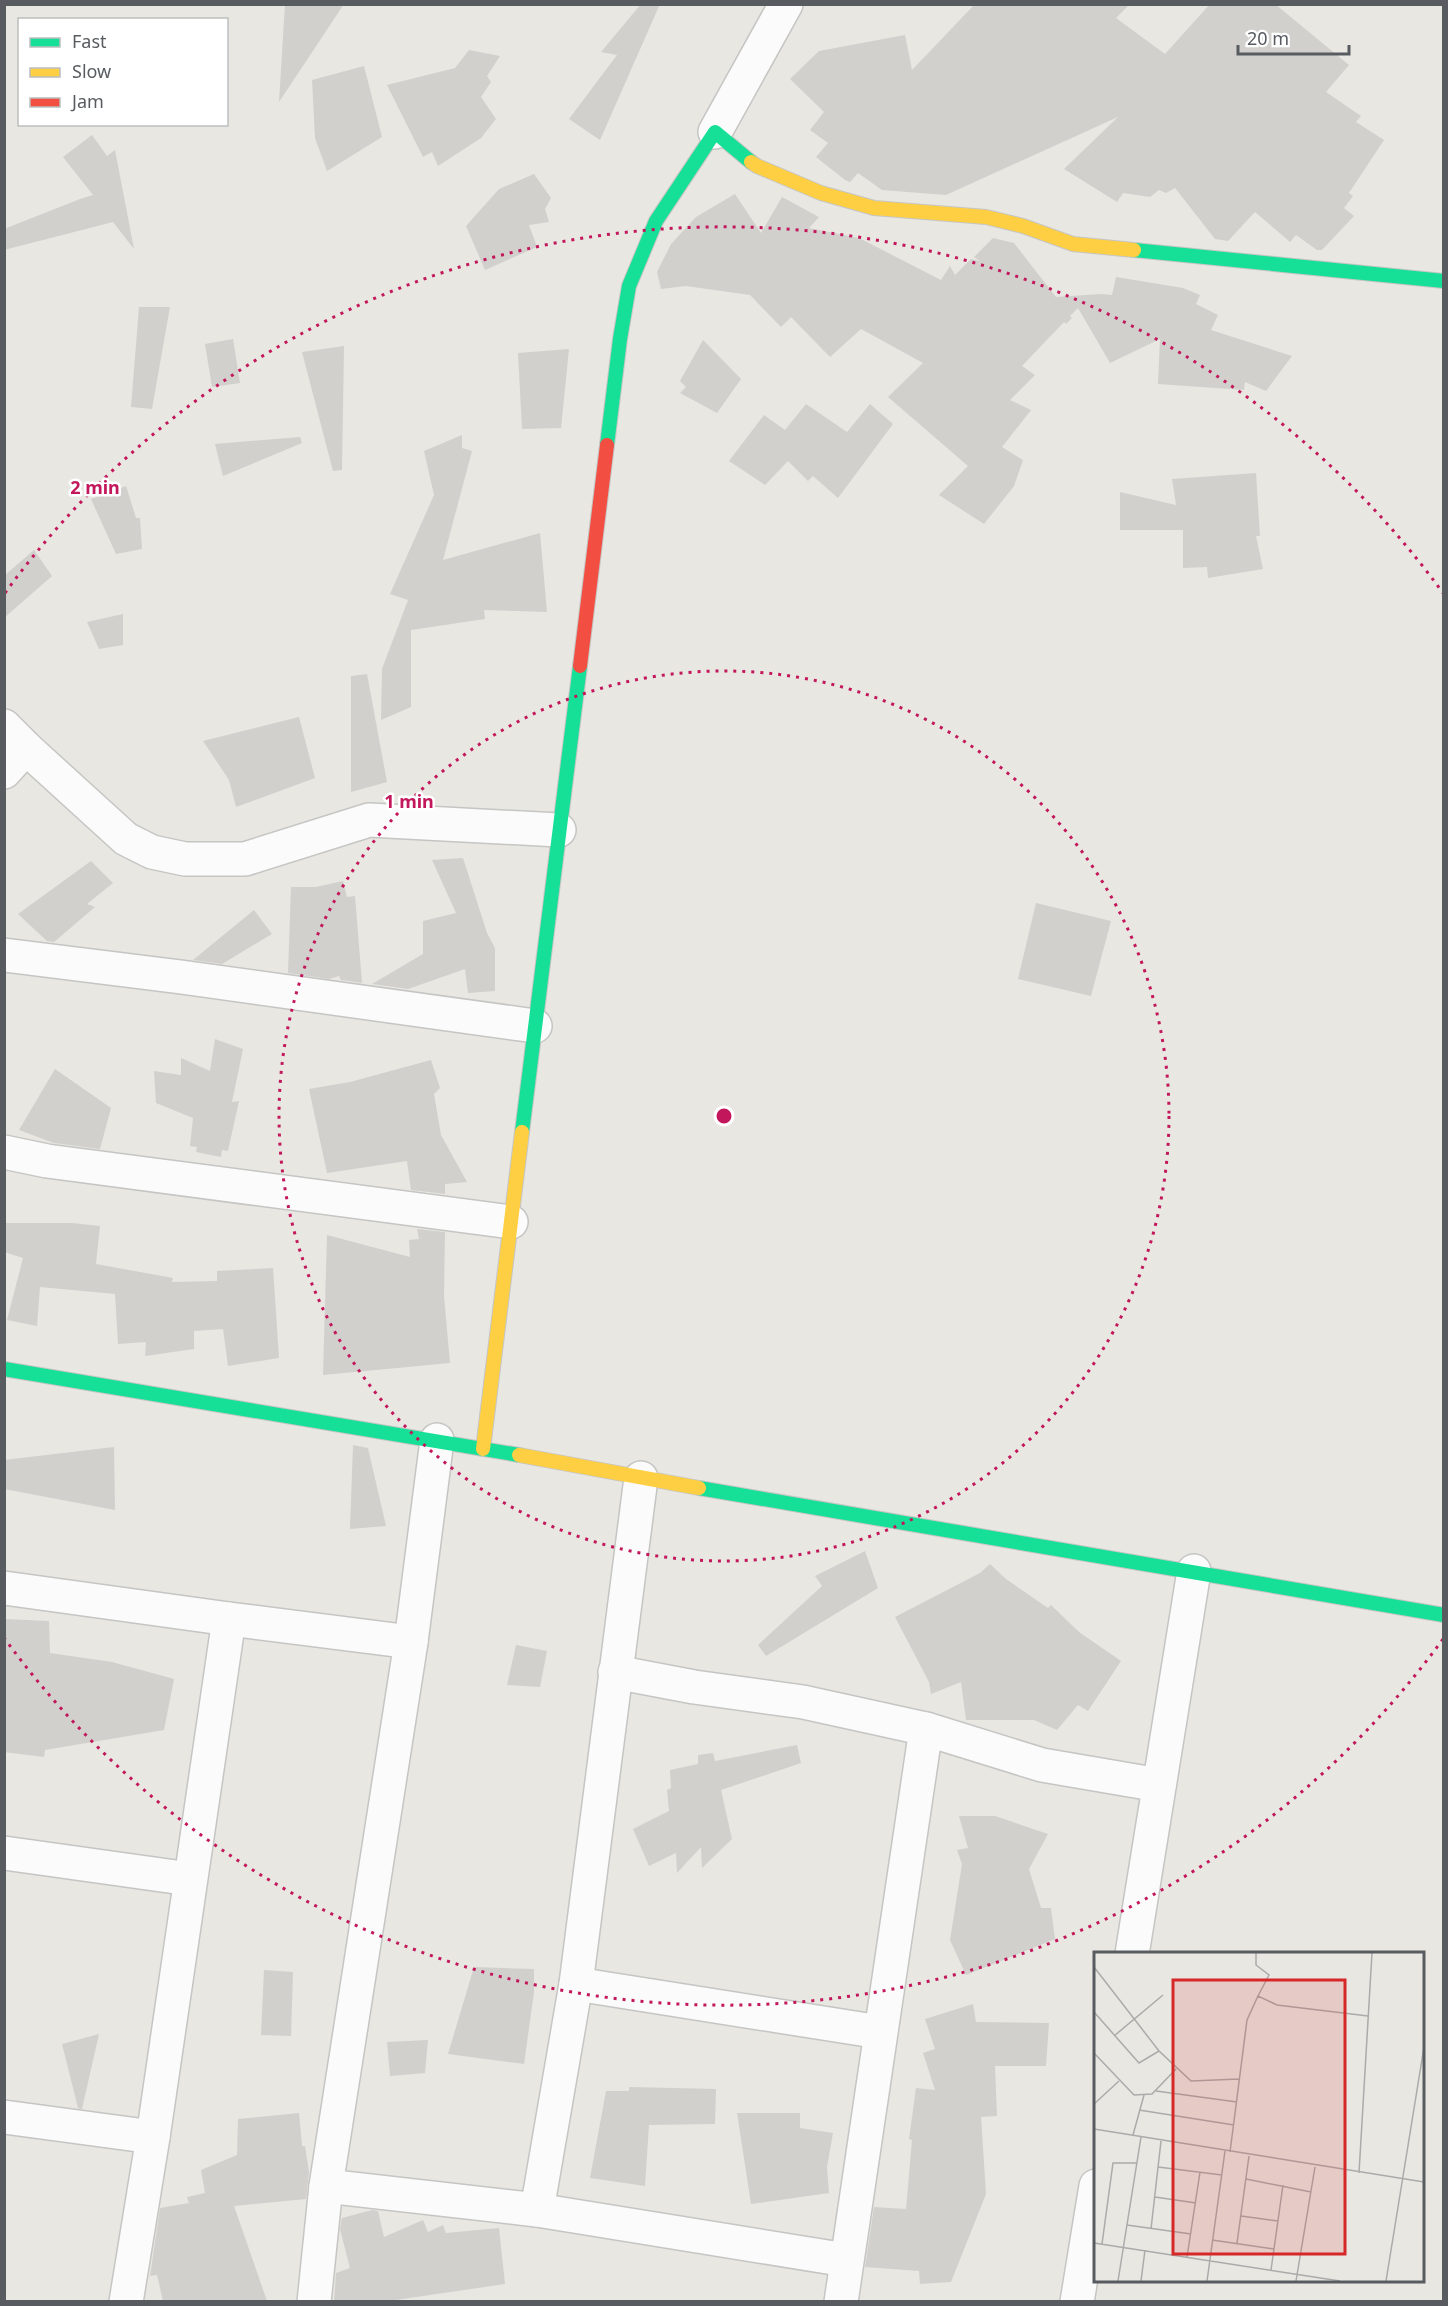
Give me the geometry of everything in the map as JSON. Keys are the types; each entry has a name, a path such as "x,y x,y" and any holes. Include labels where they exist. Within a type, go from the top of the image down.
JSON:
{"street":[{"path":"483,1449 620,339 629,286 656,221 715,132 786,4"},
{"path":"715,132 757,166 821,193 874,208 986,217 1023,226 1073,243 1443,282"},
{"path":"12,749 126,840 152,852 185,859 245,859 369,820 559,830"},
{"path":"4,955 535,1026"},
{"path":"4,1152 59,1162 511,1222"},
{"path":"4,1368 437,1440 641,1478 1443,1615"},
{"path":"314,2301 326,2186 411,1642 437,1440"},
{"path":"537,2210 576,1983 641,1478"},
{"path":"1132,1952 1194,1571"},
{"path":"4,1588 411,1642"},
{"path":"126,2301 153,2137 229,1619"},
{"path":"615,1672 694,1687 803,1702 926,1730 1042,1765 1159,1785"},
{"path":"841,2301 926,1730"},
{"path":"4,1853 190,1879"},
{"path":"576,1983 880,2032"},
{"path":"4,2117 153,2137"},
{"path":"326,2186 537,2210 846,2260"},
{"path":"1077,2301 1094,2192"}],"building":[{"path":"285,4 344,4 279,102"},
{"path":"641,4 660,4 600,140 569,119 617,55 601,52"},
{"path":"975,4 1130,4 1116,18 1165,54 1210,4 1275,4 1349,65 1326,92 1361,116 1356,122 1384,140 1349,193 1353,196 1344,208 1354,216 1322,250 1317,250 1296,235 1290,242 1255,212 1228,241 1215,239 1175,188 1166,193 1159,190 1150,197 1123,193 1117,202 1064,169 1118,117 946,195 882,190 858,173 850,182 816,157 828,143 810,130 824,112 790,79 819,51 905,35 912,70"},
{"path":"469,50 500,56 487,76 491,82 481,97 496,119 481,138 438,166 432,152 423,157 387,85 455,68"},
{"path":"364,66 382,137 327,171 315,138 312,80"},
{"path":"92,135 107,156 115,150 134,249 113,222 4,250 4,229 93,195 63,157"},
{"path":"534,174 551,198 545,209 549,222 529,225 537,247 485,270 466,226 499,189"},
{"path":"735,194 761,233 782,197 819,217 809,228 859,238 941,280 950,266 955,275 971,259 980,261 974,257 993,238 1014,243 1056,297 1112,295 1116,277 1183,288 1200,295 1196,304 1218,315 1211,330 1292,356 1266,391 1245,382 1244,390 1158,384 1160,339 1110,363 1078,308 1070,316 1072,318 1066,324 1064,322 1022,366 1035,375 1010,400 1031,410 1002,447 1023,460 1014,486 984,524 939,495 968,466 888,397 923,363 861,329 830,357 791,317 781,327 750,295 686,286 661,289 657,272 671,244 696,217"},
{"path":"139,307 170,307 152,409 131,407"},
{"path":"233,339 240,383 212,387 205,344"},
{"path":"703,340 741,379 717,413 680,393 686,387 680,381"},
{"path":"344,346 342,470 333,471 302,352"},
{"path":"569,349 561,428 522,429 518,353"},
{"path":"806,404 847,432 870,404 893,424 838,498 813,476 808,481 788,461 765,485 729,461 764,415 785,430"},
{"path":"462,435 462,448 472,451 443,560 540,533 547,612 484,610 485,619 411,630 411,707 381,720 382,669 408,600 390,594 434,495 424,451"},
{"path":"300,437 302,443 223,476 215,444"},
{"path":"1256,473 1260,536 1256,536 1263,569 1208,578 1207,567 1183,568 1183,530 1120,530 1120,492 1176,505 1172,479"},
{"path":"126,486 136,518 140,518 142,549 116,554 91,499"},
{"path":"34,550 52,576 4,618 4,576"},
{"path":"123,614 123,645 99,649 87,622"},
{"path":"367,674 387,782 351,792 351,676"},
{"path":"299,717 315,778 236,807 229,780 203,741"},
{"path":"463,858 487,933 495,948 495,991 468,993 465,969 408,989 372,984 423,954 423,921 456,913 432,860"},
{"path":"91,861 113,883 87,904 95,907 54,942 47,941 18,914"},
{"path":"343,881 347,897 355,896 362,983 341,980 339,976 329,979 288,973 291,887 316,887"},
{"path":"1036,903 1111,921 1091,996 1018,979"},
{"path":"254,910 272,934 222,964 193,960"},
{"path":"215,1039 243,1049 232,1102 239,1101 228,1151 222,1150 221,1157 196,1152 197,1147 190,1146 193,1118 156,1103 154,1071 181,1075 181,1058 210,1071"},
{"path":"431,1060 440,1088 434,1094 441,1135 467,1182 445,1184 445,1194 411,1190 407,1161 327,1173 309,1089 350,1082"},
{"path":"55,1069 111,1108 100,1149 54,1143 19,1130"},
{"path":"4,1223 72,1223 100,1226 96,1264 173,1278 172,1282 217,1281 217,1271 273,1268 279,1358 228,1366 223,1329 194,1331 194,1349 145,1356 146,1342 118,1344 115,1294 40,1287 37,1326 7,1320 23,1258 4,1252"},
{"path":"417,1229 445,1232 444,1296 450,1363 323,1375 327,1235 410,1257 409,1240 419,1239"},
{"path":"353,1445 368,1448 386,1526 350,1529"},
{"path":"114,1447 115,1510 4,1489 4,1460"},
{"path":"865,1551 878,1588 766,1656 758,1645 822,1586 815,1576"},
{"path":"990,1564 1006,1579 1048,1608 1051,1605 1079,1632 1121,1661 1088,1711 1078,1705 1057,1730 1034,1720 966,1720 961,1682 931,1694 929,1682 895,1617 980,1573"},
{"path":"4,1619 49,1621 50,1653 112,1662 174,1679 164,1730 45,1750 44,1757 4,1752"},
{"path":"516,1645 547,1651 540,1687 507,1685"},
{"path":"797,1745 801,1763 721,1790 732,1839 702,1868 701,1847 677,1873 676,1853 649,1866 633,1829 669,1811 667,1790 671,1788 670,1770 698,1764 698,1755 713,1753 715,1761"},
{"path":"959,1816 995,1816 1048,1834 1029,1869 1041,1908 1051,1908 1055,1939 966,1975 950,1940 962,1864 957,1850 968,1848"},
{"path":"474,1967 534,1969 534,1992 524,2064 448,2054"},
{"path":"264,1970 293,1972 291,2036 261,2035"},
{"path":"973,2004 976,2022 1049,2023 1046,2066 995,2066 997,2116 981,2117 986,2194 951,2282 920,2284 919,2271 865,2267 874,2207 906,2209 912,2140 909,2139 916,2088 935,2090 923,2053 935,2049 925,2019"},
{"path":"99,2034 82,2109 78,2108 62,2044"},
{"path":"428,2040 425,2073 390,2076 387,2042"},
{"path":"629,2087 716,2089 715,2124 649,2125 645,2186 590,2178 606,2091 629,2091"},
{"path":"299,2113 302,2146 305,2146 309,2172 306,2199 234,2206 267,2301 163,2301 157,2275 150,2276 160,2208 189,2203 187,2197 205,2193 201,2170 237,2155 238,2119"},
{"path":"737,2113 800,2113 800,2128 833,2133 827,2167 829,2193 751,2204"},
{"path":"372,2210 378,2211 384,2237 423,2220 428,2232 443,2225 446,2233 499,2228 505,2284 389,2301 334,2301 336,2273 350,2268 340,2229 342,2218"}],"traffic: fast":[{"path":"607,445 629,286 656,221 715,132 751,162"},
{"path":"1134,250 1444,281"},
{"path":"522,1132 580,666"},
{"path":"4,1369 519,1455"},
{"path":"699,1488 1444,1615"}],"traffic: slow":[{"path":"751,162 821,193 874,208 986,217 1023,226 1073,244 1134,250"},
{"path":"483,1449 522,1132"},
{"path":"519,1455 699,1488"}],"traffic: jam":[{"path":"580,666 607,445"}]}
